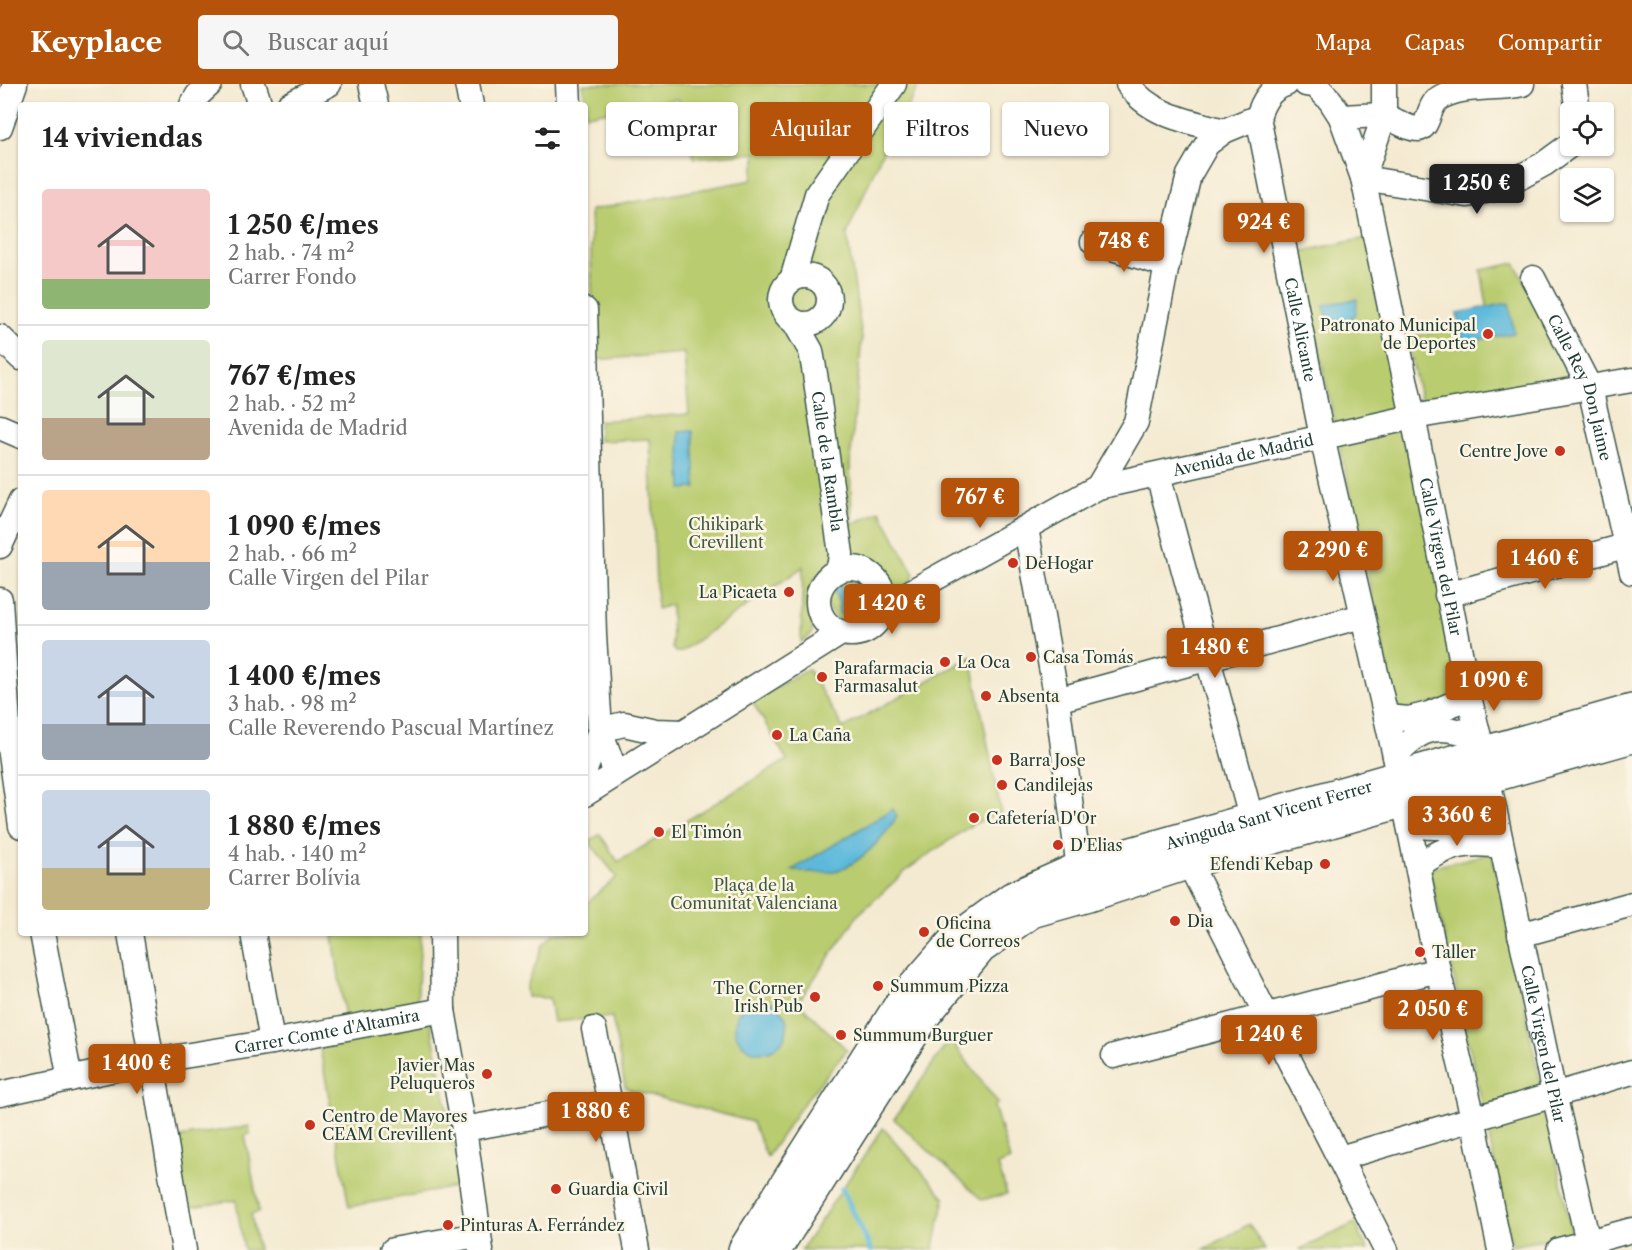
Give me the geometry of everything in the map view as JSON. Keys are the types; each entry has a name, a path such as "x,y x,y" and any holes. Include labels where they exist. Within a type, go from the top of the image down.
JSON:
{"highway":[{"name":"Avinguda Sant Vicent Ferrer","path":"1485,768 1632,711"},
{"name":"Avinguda Sant Vicent Ferrer","path":"1083,882 1252,821 1402,790 1485,768 1632,736"},
{"name":"Avinguda Sant Vicent Ferrer","path":"1083,882 1189,863 1402,790"},
{"path":"745,1250 829,1115 913,989 955,941 1012,899 1083,882"},
{"path":"774,1250 925,1013 980,947 1031,911 1083,882"}],"street":[{"path":"0,127 15,84"},
{"path":"194,102 210,84"},
{"path":"253,84 259,102"},
{"path":"295,102 329,84"},
{"path":"371,84 375,102"},
{"path":"467,84 470,102"},
{"path":"568,84 569,102"},
{"path":"803,280 803,244 817,194 894,84"},
{"path":"1128,84 1158,112 1224,131"},
{"path":"1384,84 1384,116 1363,178 1467,195 1502,188 1560,152"},
{"path":"1341,117 1384,116 1416,129 1424,127 1430,108 1441,97 1472,88 1498,88 1522,84"},
{"path":"1574,84 1577,102"},
{"name":"Calle Virgen del Pilar","path":"1311,85 1330,100 1341,117 1363,178 1413,417 1447,595 1588,1242"},
{"path":"1098,487 1136,422 1167,265 1189,175 1207,144 1224,131 1258,117 1262,102 1281,86"},
{"name":"Calle Alicante","path":"1258,117 1322,437"},
{"path":"1093,242 1167,265"},
{"name":"Calle Rey Don Jaime","path":"1533,278 1590,388 1629,545 1632,572"},
{"path":"803,280 821,283 828,297 828,306 820,319 807,324 794,321 784,312 781,298 787,285 803,280"},
{"name":"Calle de la Rambla","path":"811,351 820,319"},
{"name":"Calle de la Rambla","path":"794,321 811,351 841,554 838,570"},
{"path":"0,338 18,355"},
{"name":"Avenida de Madrid","path":"884,607 1098,487 1413,417 1632,380"},
{"path":"0,427 18,435"},
{"path":"1322,437 1402,790 1438,970 1473,1119 1500,1250"},
{"path":"1158,475 1252,821"},
{"path":"588,480 590,636 600,730 616,774"},
{"path":"0,546 18,507"},
{"path":"1026,528 1057,700 1083,882"},
{"path":"1447,595 1629,545"},
{"path":"854,567 874,576 884,596 884,607 873,626 863,632 841,633 831,628 823,620 818,610 817,599 819,589 825,579 838,570 854,567"},
{"path":"0,600 9,740 18,798"},
{"path":"1057,700 1362,616"},
{"path":"588,792 841,633"},
{"path":"1386,717 1409,719 1429,714 1469,697"},
{"path":"600,730 624,724 655,731 685,732"},
{"path":"1402,790 1409,740 1432,729 1454,729 1485,768"},
{"path":"588,762 600,730"},
{"path":"1418,866 1430,857 1457,845 1478,842 1501,846"},
{"path":"1189,863 1386,1250"},
{"path":"1520,935 1632,904"},
{"path":"43,936 70,1079"},
{"path":"131,936 184,1250"},
{"path":"254,936 272,1042"},
{"path":"393,1250 480,1242 464,1129 443,1010 442,936"},
{"path":"443,1010 455,936"},
{"path":"1114,1056 1438,970"},
{"name":"Carrer Comte d'Altamira","path":"0,1094 152,1061 272,1042 443,1010"},
{"path":"594,1029 637,1250"},
{"path":"1340,1158 1632,1072"},
{"path":"464,1129 610,1102"},
{"path":"1558,1250 1632,1230"}],"green space":[{"name":"Chikipark Crevillent","path":"583,84 920,84 910,102 884,102 884,150 847,234 862,338 850,464 852,524 880,511 914,574 907,587 892,598 884,576 870,564 851,560 828,567 817,576 810,588 809,605 813,629 809,637 801,642 803,567 680,652 675,652 672,648 671,605 657,609 650,439 599,441 599,421 689,414 684,353 594,360 590,210 752,180 756,156 872,156 872,102 750,102 750,153 738,154 738,102 680,102 678,99 661,102 606,102 606,112 588,115 588,102 585,102"},
{"path":"694,156 719,156 694,158"},
{"path":"1367,238 1463,697 1397,711 1298,252"},
{"name":"Patronato Municipal de Deportes","path":"1515,263 1570,367 1567,378 1422,407 1407,337 1490,322 1481,270"},
{"path":"851,575 868,582 875,599 868,616 851,623 834,616 827,599 834,582"},
{"name":"Plaça de la Comunitat Valenciana","path":"971,657 1001,813 973,824 908,869 858,915 798,1002 847,1050 805,1101 767,1157 752,1122 630,1090 625,1086 612,1017 553,1022 549,998 527,997 526,989 543,945 551,936 588,936 588,901 617,877 589,842 600,834 618,862 787,760 752,701 808,669 843,728"},
{"path":"1492,853 1572,1234 1512,1246 1429,868"},
{"path":"333,936 421,936 417,1005 345,1018"},
{"path":"430,1020 462,1186 349,1207 319,1043"},
{"path":"950,1039 998,1103 994,1106 1010,1160 998,1165 1007,1194 982,1200 894,1119"},
{"path":"249,1126 250,1134 245,1135 259,1212 251,1214 258,1250 244,1250 236,1200 180,1209 167,1139"},
{"path":"883,1128 945,1198 933,1250 801,1250"},
{"path":"1355,1223 1368,1250 1299,1250"},
{"path":"1249,1224 1265,1250 1203,1250"}],"water":[{"path":"1357,299 1356,314 1345,323 1329,319 1323,305"},
{"path":"1509,303 1514,333 1462,343 1457,313"},
{"path":"693,431 696,488 682,489 679,432"},
{"path":"860,582 864,586 863,599 867,603 867,610 861,613 852,612 844,616 839,613 840,605 834,591 840,585 846,587"},
{"path":"893,809 897,816 886,832 853,863 829,872 792,870"},
{"path":"761,1000 771,1002 779,1008 785,1016 787,1026 785,1036 779,1044 771,1050 761,1052 751,1050 743,1044 737,1036 735,1026 737,1016 743,1008 751,1002"}],"waterway":[{"path":"842,1189 871,1250"}],"place":[{"name":"Patronato Municipal de Deportes","path":"1488,334"},
{"name":"Centre Jove","path":"1560,451"},
{"name":"DeHogar","path":"1013,563"},
{"name":"La Picaeta","path":"789,592"},
{"name":"Casa Tomás","path":"1031,657"},
{"name":"La Oca","path":"945,662"},
{"name":"Parafarmacia Farmasalut","path":"822,677"},
{"name":"Absenta","path":"986,696"},
{"name":"La Caña","path":"777,735"},
{"name":"Barra Jose","path":"997,760"},
{"name":"Candilejas","path":"1002,785"},
{"name":"Cafetería D'Or","path":"974,818"},
{"name":"El Timón","path":"659,832"},
{"name":"D'Elias","path":"1058,845"},
{"name":"Efendi Kebap","path":"1325,864"},
{"name":"Dia","path":"1175,921"},
{"name":"Oficina de Correos","path":"924,932"},
{"name":"Taller","path":"1420,952"},
{"name":"Summum Pizza","path":"878,986"},
{"name":"The Corner Irish Pub","path":"815,997"},
{"name":"Summum Burguer","path":"841,1035"},
{"name":"Javier Mas Peluqueros","path":"487,1074"},
{"name":"Centro de Mayores CEAM Crevillent","path":"310,1125"},
{"name":"Guardia Civil","path":"556,1189"},
{"name":"Pinturas A. Ferrández","path":"448,1225"}]}
